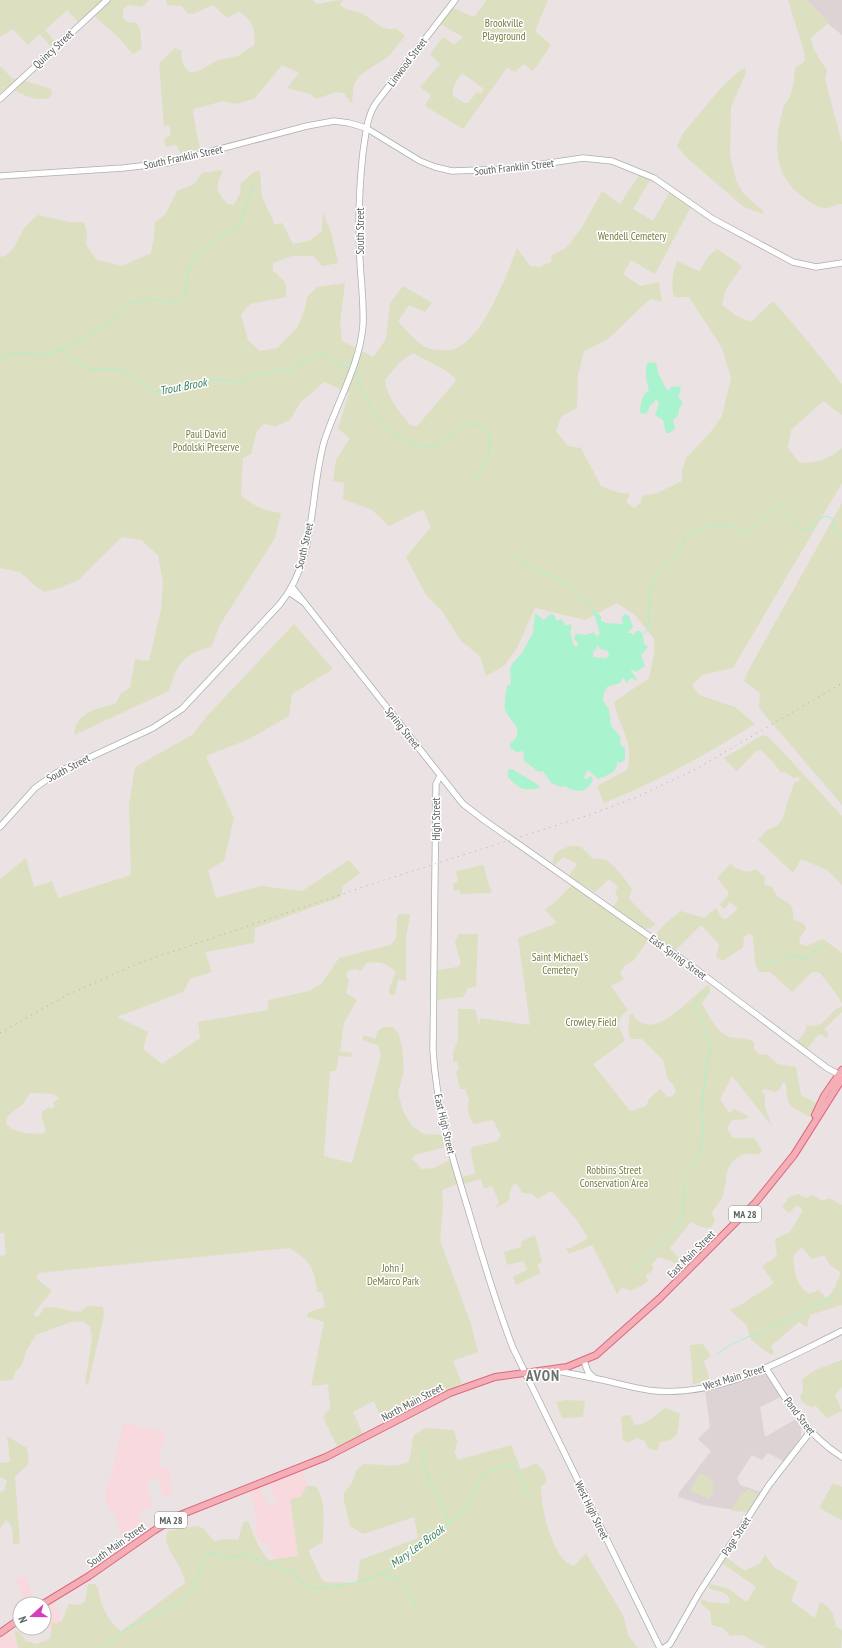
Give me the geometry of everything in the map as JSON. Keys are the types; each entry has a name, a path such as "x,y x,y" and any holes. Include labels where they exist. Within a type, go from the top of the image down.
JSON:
{"main road":[{"name":"Quincy Street","path":"0,99 108,0"},
{"name":"Linwood Street","path":"366,128 370,113 376,103 455,0"},
{"name":"South Franklin Street","path":"0,176 122,168 167,163 307,126 334,121 351,123 366,128 420,161 435,167 452,171 509,169 588,158 621,164 654,178 722,224 802,265 819,267 842,263"},
{"name":"South Street","path":"0,826 35,788 56,773 153,728 182,709 280,604 290,590 300,568 306,548 316,481 324,445 362,337 364,313 360,262 359,215 361,172 366,128"},
{"name":"Spring Street","path":"290,590 306,604 463,804 512,839"},
{"name":"High Street","path":"436,863 436,784 440,776"},
{"name":"East Spring Street","path":"512,839 693,967 805,1052 841,1075"},
{"name":"East High Street","path":"436,863 433,1050 439,1103 446,1136 496,1302 524,1372"},
{"name":"East Main Street","path":"584,1361 602,1350 650,1307 738,1221 788,1163 841,1075"},
{"name":"West Main Street","path":"551,1370 585,1376 638,1389 674,1391 719,1384 766,1368 842,1330"},
{"name":"MA 28","path":"524,1372 551,1370 584,1361"},
{"path":"584,1361 589,1373 594,1378"},
{"path":"577,1364 580,1371 585,1376"},
{"name":"Pond Street","path":"766,1368 810,1432 822,1443 842,1457"},
{"name":"North Main Street","path":"313,1462 360,1441 457,1390 485,1380 524,1372"},
{"name":"West High Street","path":"524,1372 660,1648"},
{"name":"Page Street","path":"664,1648 669,1646 703,1587 769,1485 810,1432"},
{"name":"South Main Street","path":"52,1599 89,1576 155,1530 180,1515 313,1462"},
{"path":"0,1633 12,1625"}],"shaded area":[{"path":"842,0 842,35 800,1"},
{"path":"649,362 656,363 664,386 669,391 671,387 679,386 681,389 678,397 683,402 679,409 678,416 673,420 675,429 669,433 666,433 663,420 655,415 659,404 658,401 655,400 646,414 640,413 644,394 649,391 646,368"},
{"path":"593,610 601,616 601,621 606,623 623,624 622,617 625,614 629,616 633,627 627,633 632,633 633,636 636,631 640,631 643,636 644,644 648,647 641,655 645,666 636,672 630,669 638,681 631,678 626,683 623,677 620,683 607,687 604,693 603,700 609,710 611,726 620,736 621,746 625,748 625,760 620,763 617,761 616,768 612,773 598,779 588,770 583,778 587,779 591,776 593,780 588,787 581,791 564,786 561,787 551,783 543,771 539,772 524,761 523,751 517,752 510,748 510,744 515,739 517,734 517,729 505,709 505,700 507,686 511,684 510,670 512,664 522,653 533,633 535,613 544,620 550,614 554,615 557,621 561,619 566,626 570,624 572,627 570,632 575,647 579,645 574,638 576,634 586,635 594,632 596,636 600,634","holes":["597,645 602,650 608,651 609,656 605,658 593,657 593,652"]},
{"path":"512,769 537,784 540,788 526,789 516,785 508,777 508,770"},
{"path":"765,1372 781,1397 760,1407 765,1437 796,1419 801,1427 801,1436 799,1440 783,1461 768,1453 762,1460 752,1455 737,1478 740,1485 761,1492 747,1512 703,1505 679,1497 678,1494 711,1451 698,1439 710,1427 705,1390 725,1386"},
{"path":"123,1423 166,1432 160,1455 160,1467 168,1468 173,1494 164,1498 162,1496 159,1477 147,1482 152,1506 139,1511 145,1531 126,1545 113,1512 110,1513 105,1495 108,1478 111,1478"},
{"path":"303,1471 312,1495 294,1504 291,1497 299,1556 274,1559 268,1545 265,1541 261,1543 255,1533 256,1527 258,1526 251,1491 260,1487 268,1507 276,1503 269,1484"},
{"path":"26,1574 32,1596 23,1596 15,1581"},
{"path":"54,1602 72,1648 57,1648 52,1635 52,1603"},
{"path":"9,1632 21,1648 0,1648 0,1638"}],"green space":[{"path":"0,0 149,0 142,7 128,5 123,9 123,19 129,23 136,22 140,29 142,49 133,54 119,38 90,12 78,22 67,10 45,30 56,43 51,47 40,34 28,45 13,29 0,37"},
{"path":"166,0 313,0 317,4 343,0 340,5 344,8 363,14 386,28 396,28 405,36 389,56 360,75 354,84 352,102 350,103 344,93 336,92 316,99 310,94 287,88 299,73 282,65 254,99 235,104 223,101 194,109 193,113 200,149 181,153 176,145 166,147 164,139 171,135 169,125 164,126 159,63 175,48 182,51 181,58 183,64 191,73 200,70 218,60 238,56 254,45 254,30 250,21 239,11 227,18 213,5 193,14 187,13 182,6 167,5"},
{"name":"Brookville Playground","path":"487,0 548,0 535,31 551,45 533,71 524,64 515,72 507,68 463,129 425,106 431,95 420,87 440,64 430,54 443,37 454,45 463,37 440,24 453,8 474,17","holes":["462,73 484,89 481,94 477,92 468,103 464,103 453,96 456,81"]},
{"path":"788,0 807,0 829,22 811,38 813,48 827,71 825,79 842,143 842,204 837,204 827,208 814,205 793,188 786,179 778,159 777,148 779,124 784,106 791,93 794,82 795,68 805,61 804,51"},
{"path":"0,66 13,79 16,78 51,89 52,93 50,98 33,98 8,86 0,93"},
{"path":"745,68 746,73 731,107 730,155 736,180 743,193 763,211 763,214 744,207 686,157 677,146 682,135 712,98 730,79"},
{"path":"223,170 218,185 218,192 223,200 228,204 234,205 240,193 241,183 254,172 260,171 262,197 275,225 282,223 293,244 309,241 322,231 323,212 331,232 338,263 322,266 313,256 292,256 273,263 273,271 286,285 286,297 250,304 241,315 248,340 260,351 277,348 292,333 298,326 305,309 307,297 317,287 345,283 340,322 342,341 373,357 386,339 390,303 403,286 432,303 425,312 409,305 398,321 413,338 427,348 439,350 455,349 465,343 475,333 484,320 500,289 517,248 530,266 540,267 551,262 552,255 567,247 582,227 602,191 620,204 640,174 651,179 633,209 653,221 670,192 691,207 655,274 631,260 623,274 640,286 659,282 662,302 650,299 608,339 584,351 578,376 577,408 561,417 556,431 568,446 581,448 601,486 619,493 630,494 626,502 634,508 641,503 642,496 657,493 682,481 682,471 686,458 709,434 722,416 731,378 722,348 689,297 674,297 672,288 673,275 677,261 699,271 708,257 717,249 742,266 725,291 722,305 737,316 751,322 773,301 842,384 842,415 823,401 791,430 788,448 800,463 828,458 842,448 842,483 733,668 702,675 692,685 699,695 735,707 755,724 681,767 644,786 604,803 597,786 627,770 629,760 628,743 614,702 649,678 654,655 654,639 635,615 617,603 585,620 535,608 517,648 505,665 486,676 480,656 461,641 442,611 426,595 406,557 431,527 423,509 389,526 372,510 343,499 344,483 333,481 336,460 350,438 338,429 349,393 324,382 300,403 290,420 276,426 264,424 257,431 251,454 243,458 241,495 260,507 269,511 281,513 275,538 221,623 211,647 193,653 182,662 178,667 169,691 74,735 79,720 83,716 89,712 116,703 121,693 130,688 135,659 149,661 161,610 163,583 158,555 141,540 122,537 78,580 60,588 44,592 20,572 0,568 0,257 5,256 13,249 23,230 38,215 70,222 84,222 87,233 86,245 97,260 122,266 151,253 155,222 165,215 177,191 194,184 202,173","holes":["413,353 445,370 455,378 456,381 417,426 410,425 388,393 385,380 400,362"]},
{"path":"842,503 842,805 759,708 760,693 744,681 748,671"},
{"name":"John J DeMarco Park","path":"294,624 333,669 292,694 289,716 249,739 206,756 234,818 224,861 208,870 216,898 261,886 302,891 349,860 360,873 343,886 341,897 255,928 254,943 205,952 212,972 190,979 183,992 117,1017 148,1032 143,1049 162,1064 200,1038 198,1022 268,1010 268,1000 309,991 322,983 339,958 390,945 396,939 397,918 399,914 410,914 406,939 406,981 398,980 395,995 390,995 389,989 396,972 386,965 375,962 366,963 361,971 356,969 349,970 346,976 349,979 346,993 357,1000 344,1023 340,1051 352,1053 351,1057 339,1056 336,1071 330,1071 324,1156 352,1163 381,1055 378,1045 362,1040 364,1035 375,1039 378,1030 384,1027 393,1027 399,1034 402,1048 404,1070 398,1093 403,1111 412,1126 424,1134 442,1135 446,1147 415,1155 412,1159 421,1169 434,1168 450,1160 457,1184 442,1190 443,1207 440,1240 471,1324 478,1352 453,1361 462,1383 383,1423 374,1401 353,1412 363,1434 337,1446 323,1417 330,1408 328,1384 311,1386 324,1322 307,1317 309,1312 325,1307 322,1292 317,1292 313,1271 307,1261 289,1248 38,1273 37,1279 52,1291 34,1313 34,1317 39,1316 44,1308 48,1307 80,1312 88,1306 103,1307 104,1315 88,1385 85,1384 92,1337 90,1326 83,1321 71,1322 36,1335 26,1351 22,1365 15,1372 13,1380 0,1381 0,1256 6,1255 4,1233 0,1233 0,879 26,858 34,887 52,881 58,898 131,875 129,805 135,767 192,735 207,716","holes":["31,1093 52,1094 59,1098 53,1103 55,1106 52,1109 49,1107 42,1112 42,1120 46,1129 44,1133 24,1133 9,1127 6,1124 10,1114 23,1104"]},
{"path":"763,735 768,737 782,751 842,816 842,885 827,870 801,859 793,873 758,840 767,830 777,826 782,820 794,783 800,781 799,777 793,778 785,772 781,773 774,763 761,750 756,751 737,771 724,758"},
{"path":"569,846 580,846 593,859 602,859 611,863 632,889 629,897 631,901 656,924 651,928 644,929 613,907 619,898 615,894 618,887 609,879 595,892 569,876 577,864 563,857 555,865 553,860 556,854 560,850"},
{"path":"730,864 739,870 746,872 755,869 765,877 764,884 772,887 777,896 791,905 793,919 804,924 806,928 799,940 800,944 806,946 823,939 842,953 842,1004 835,992 819,972 812,972 792,992 770,972 759,972 755,963 753,936 749,934 744,937 743,947 723,961 716,957 719,944 701,925 676,950 657,938 659,930 681,911 704,918 716,908 722,918 726,919 738,909 730,902 725,909 719,905 728,896 728,891 717,878"},
{"path":"483,865 486,871 488,884 492,890 490,893 460,894 459,890 454,891 453,884 458,881 456,871"},
{"path":"572,885 649,939 633,961 625,965 620,973 624,979 611,986 628,1010 622,1015 618,1024 625,1041 593,1064 630,1111 646,1106 649,1099 660,1089 667,1097 673,1096 676,1091 673,1084 668,1080 663,1060 642,1039 631,1039 629,1036 629,1016 632,1013 640,1022 649,1025 660,1022 681,1008 708,985 710,986 710,992 702,1003 717,1028 730,1037 751,1040 754,1042 754,1049 760,1055 766,1054 778,1064 796,1067 801,1095 816,1103 810,1117 798,1111 791,1105 787,1098 786,1084 783,1082 780,1089 776,1092 764,1089 761,1092 765,1095 765,1107 772,1126 732,1076 720,1099 729,1113 734,1109 747,1115 748,1118 732,1120 727,1129 733,1138 754,1138 762,1150 761,1153 745,1154 731,1163 722,1198 712,1214 715,1220 711,1227 701,1227 691,1222 670,1248 683,1263 684,1265 681,1268 671,1261 658,1257 652,1264 653,1270 645,1276 648,1280 646,1283 631,1291 622,1287 617,1294 592,1245 569,1254 566,1248 571,1248 588,1238 576,1219 553,1192 549,1192 538,1199 532,1194 522,1193 518,1185 514,1184 511,1189 509,1200 495,1208 499,1202 492,1186 484,1189 481,1179 464,1184 461,1177 475,1174 471,1151 472,1147 497,1141 501,1135 493,1120 474,1124 468,1112 469,1100 465,1089 460,1089 456,1071 459,1070 457,1062 453,1062 453,1052 458,1040 458,1009 475,1009 479,1025 480,1018 530,1025 518,938 557,923 545,910"},
{"path":"459,934 478,934 476,987 468,988 463,997 437,1000 438,970 457,967 461,964 455,942"},
{"path":"842,1006 842,1012 824,1029 828,1032 828,1038 820,1034 818,1035 807,1049 797,1041 804,1034 807,1025 813,1026 822,1023 837,1008"},
{"path":"798,1194 806,1198 813,1195 822,1201 829,1198 842,1205 842,1305 810,1315 807,1327 799,1322 771,1346 774,1352 771,1355 751,1340 747,1326 730,1310 739,1306 774,1283 762,1266 777,1256 775,1239 790,1232 803,1210 797,1205 789,1213 782,1207 789,1197","holes":["802,1247 812,1259 824,1255 829,1264 841,1273 833,1290 826,1298 819,1290 809,1294 804,1290 796,1277 793,1256"]},
{"path":"535,1235 542,1262 537,1265 541,1273 516,1285 513,1277 527,1270 524,1261 507,1265 504,1252 521,1247 521,1242"},
{"path":"703,1344 711,1356 704,1361 710,1381 693,1384 690,1345"},
{"path":"842,1360 842,1387 835,1395 842,1411 827,1418 816,1406 811,1407 802,1402 800,1396 803,1392 802,1380 816,1370"},
{"path":"566,1400 585,1401 583,1417 562,1418 556,1402"},
{"path":"665,1408 680,1414 678,1430 675,1437 667,1441 660,1442 658,1449 654,1450 648,1448 645,1441 637,1438 628,1443 623,1440 621,1418 625,1415 630,1415 635,1425 639,1425 651,1419"},
{"path":"425,1428 454,1430 458,1444 455,1445 457,1450 454,1451 458,1460 511,1445 521,1470 536,1463 544,1472 546,1477 546,1483 541,1486 541,1495 545,1519 554,1544 567,1562 574,1566 586,1553 623,1615 628,1635 638,1648 18,1648 15,1636 22,1636 26,1641 36,1644 48,1640 52,1636 52,1622 57,1624 62,1621 69,1604 80,1605 85,1601 88,1584 94,1584 98,1587 100,1600 105,1612 116,1627 121,1631 185,1583 181,1569 167,1544 166,1537 168,1531 197,1526 203,1528 214,1541 226,1539 238,1540 243,1522 248,1521 260,1548 270,1560 298,1556 290,1499 300,1497 307,1486 315,1486 319,1492 323,1505 323,1541 322,1543 308,1550 321,1578 325,1582 357,1583 360,1560 418,1538 414,1517 363,1534 350,1526 344,1501 344,1493 352,1483 356,1471 363,1464 401,1465 406,1463 410,1457 414,1435"},
{"path":"7,1436 27,1448 28,1455 27,1466 15,1477 20,1544 13,1544 12,1528 9,1522 6,1520 0,1529 0,1492 4,1491 7,1480 0,1477 0,1463 10,1462"},
{"path":"699,1474 708,1477 711,1480 713,1491 708,1499 690,1491"},
{"path":"833,1483 842,1487 842,1520 819,1508"},
{"path":"748,1489 759,1495 747,1512 732,1511 742,1492 746,1492"},
{"path":"765,1555 774,1567 798,1582 791,1601 815,1618 820,1602 830,1609 836,1627 842,1630 841,1648 767,1648 742,1635 730,1636 723,1628 712,1625 710,1611 701,1604 701,1599 709,1602 729,1604 729,1600 726,1594 709,1588 710,1584 727,1588 747,1602 756,1587 722,1563 726,1557 745,1571 760,1563"}],"waterway":[{"path":"62,349 108,324 130,303 149,299 175,302 185,297 189,267 195,255 239,226 254,184"},
{"name":"Trout Brook","path":"0,359 13,353 43,355 62,349 72,360 90,370 107,368 122,370 154,392 201,385 215,379 242,382 254,375 288,370 323,352 327,358 348,368"},
{"name":"Trout Brook","path":"355,372 376,416 392,433 403,440 430,447 445,441 465,423 479,425 490,435 489,455 475,479"},
{"path":"641,634 648,631 650,590 657,572 678,553 686,535 709,527 729,524 745,535 779,505 788,513 800,529 810,530 813,523 826,516 832,518 833,528 842,537"},
{"path":"514,557 529,567"},
{"path":"533,569 567,583 582,600 591,604 595,617"},
{"path":"761,965 785,959 792,955 807,959 822,945"},
{"path":"692,1166 700,1151 700,1142 704,1136 702,1128 704,1118 701,1114 707,1063 711,1048 702,1021 692,1009 697,999 707,991"},
{"path":"633,1269 669,1235 684,1214 683,1204 685,1188 681,1178 686,1172"},
{"path":"717,1354 730,1345 750,1336 758,1335 767,1327 776,1325 833,1296"},
{"path":"426,1449 422,1457 425,1470 450,1523"},
{"name":"Mary Lee Brook","path":"101,1648 131,1626 164,1611 189,1595 197,1579 205,1556 209,1553 227,1558 248,1554 264,1563 285,1571 294,1571 298,1580 315,1589 348,1584 368,1579 383,1573 404,1559 460,1514 475,1493 480,1478 485,1474 506,1465 512,1465 517,1469 530,1497"},
{"path":"383,1573 386,1577 396,1579 404,1585 412,1597 415,1609"}],"railway":[{"path":"0,1033 67,995 139,963 375,883 589,815 637,797 698,768 842,683"}],"district":[{"name":"AVON","path":"543,1375"}],"park label":[{"name":"Wendell Cemetery","path":"632,236"},
{"name":"Paul David Podolski Preserve","path":"206,440"},
{"name":"Saint Michael's Cemetery","path":"560,963"},
{"name":"Crowley Field","path":"591,1022"},
{"name":"Robbins Street Conservation Area","path":"614,1176"}]}
